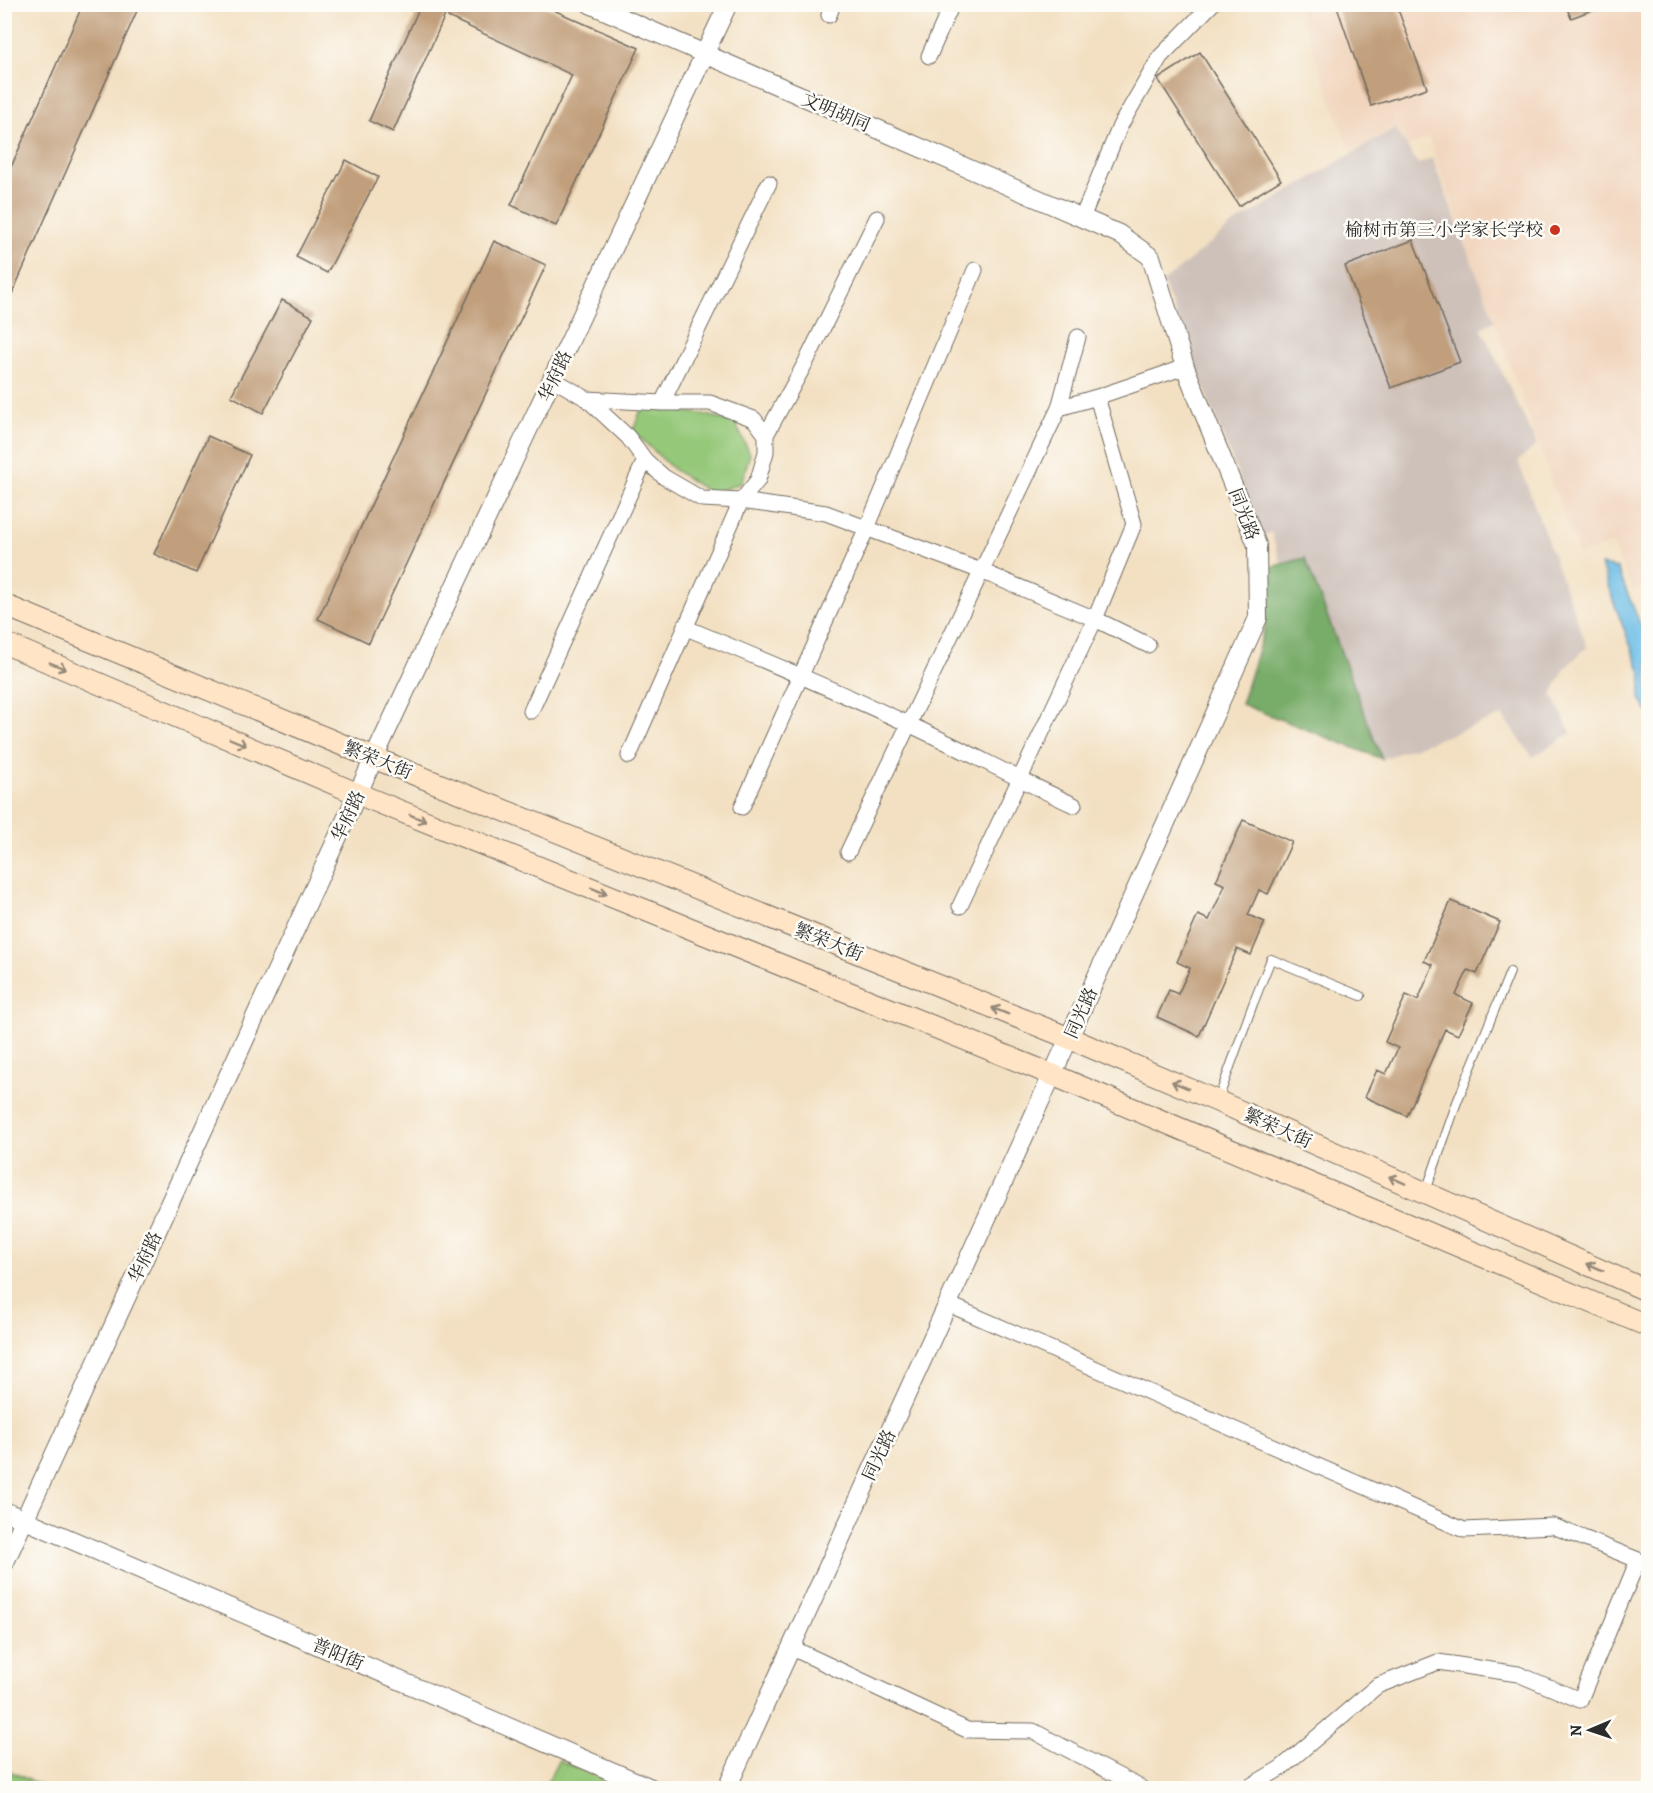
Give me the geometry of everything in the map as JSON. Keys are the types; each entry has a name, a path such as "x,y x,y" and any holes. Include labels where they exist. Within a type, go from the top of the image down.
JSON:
{"main road":[{"name":"繁荣大街","path":"4,605 374,758 1069,1038 1426,1192 1648,1291"},
{"name":"繁荣大街","path":"4,644 358,794 1053,1075 1648,1326"}],"street":[{"name":"文明胡同","path":"590,4 1119,234"},
{"name":"华府路","path":"4,1564 374,758 728,4"},
{"path":"929,56 952,4"},
{"path":"1082,218 1119,126 1160,57 1212,4"},
{"path":"662,403 769,183"},
{"path":"629,756 741,501 758,480 766,452 766,435 807,360 877,219"},
{"name":"同光路","path":"728,1788 1053,1075 1258,618 1257,545 1185,367 1151,257 1119,234"},
{"path":"742,807 867,528 975,270"},
{"path":"848,852 1059,408 1078,337"},
{"path":"1059,408 1185,367"},
{"path":"553,379 587,399 628,437 645,460 664,477 702,499 741,501 826,513 981,571 1095,619 1148,645"},
{"path":"960,906 1095,619 1134,524 1097,397"},
{"path":"587,399 710,403 754,419 766,435"},
{"path":"531,711 645,460"},
{"path":"684,627 801,675 1074,805"},
{"path":"948,1304 1464,1530 1553,1526 1638,1560 1580,1700 1518,1674 1438,1662 1377,1686 1281,1768 1247,1788"},
{"name":"普阳街","path":"4,1511 651,1788"},
{"path":"792,1648 967,1730 1033,1731 1142,1788"}],"lane":[{"path":"1217,1101 1271,959 1361,996"},
{"path":"1426,1192 1457,1102 1510,972"}],"shaded area":[{"name":"榆树市第三小学家长学校","path":"1297,5 1648,5 1648,586 1633,591 1612,544 1578,554 1428,138 1407,147 1394,128 1351,154"},
{"path":"1395,128 1418,164 1432,158 1495,321 1481,328 1537,445 1518,461 1587,647 1565,668 1552,694 1571,733 1533,757 1502,716 1382,759 1305,558 1281,563 1271,532 1262,537 1163,282 1231,226"}],"green space":[{"path":"642,407 703,414 735,423 750,454 741,483 711,494 673,469 633,431"},
{"path":"1305,558 1382,759 1241,704 1265,627 1263,569"},
{"path":"559,1760 623,1788 544,1788"},
{"path":"5,1769 47,1788 5,1788"}],"water":[{"path":"1601,565 1617,568 1648,643 1648,713 1640,698 1642,675"}],"building":[{"path":"83,4 140,4 4,312 4,183"},
{"path":"421,4 450,4 393,132 369,121"},
{"path":"452,4 540,4 639,48 556,226 511,205 572,75 448,17"},
{"path":"1336,4 1396,4 1427,88 1371,106"},
{"path":"1565,4 1606,4 1606,5 1571,18"},
{"path":"1200,52 1281,180 1239,206 1158,79"},
{"path":"346,160 378,177 327,273 296,257"},
{"path":"1413,240 1460,362 1391,388 1345,266"},
{"path":"494,241 546,265 369,643 318,619"},
{"path":"282,300 313,317 263,413 231,396"},
{"path":"208,436 250,455 196,573 154,554"},
{"path":"1243,820 1292,842 1268,894 1259,890 1248,915 1265,922 1251,955 1237,949 1199,1036 1157,1017 1169,990 1178,994 1190,968 1177,962 1198,915 1209,920 1225,885 1216,881"},
{"path":"1451,901 1500,922 1477,974 1468,970 1456,995 1473,1003 1458,1035 1445,1029 1407,1116 1365,1097 1377,1070 1386,1074 1398,1048 1385,1042 1406,995 1418,1000 1433,965 1424,961"}],"place":[{"name":"榆树市第三小学家长学校","path":"1555,230"}]}
